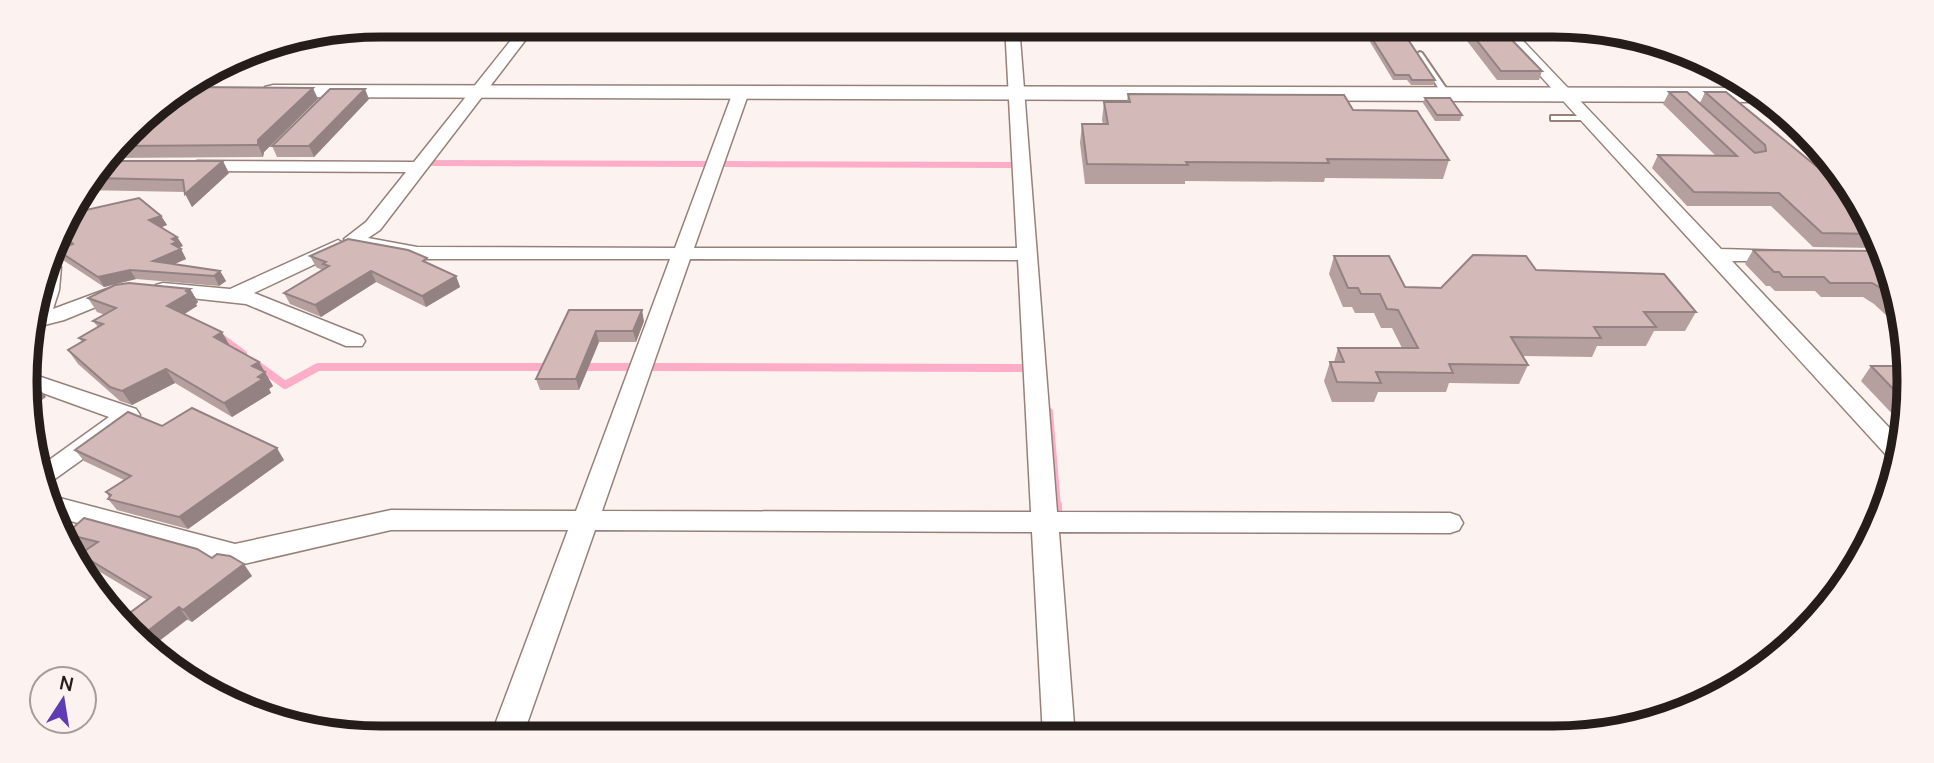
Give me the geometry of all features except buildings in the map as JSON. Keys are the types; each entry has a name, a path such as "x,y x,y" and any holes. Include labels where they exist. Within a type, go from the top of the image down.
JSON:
{"street":[{"path":"233,295 354,239 373,226 520,37"},
{"path":"1013,37 1058,726"},
{"path":"1513,37 1892,445"},
{"path":"252,92 329,96 479,92 741,92 1563,94 1684,99 1730,99 1745,96"},
{"path":"510,726 741,92"},
{"path":"185,166 418,167"},
{"path":"354,239 361,243 417,253 1026,254"},
{"path":"1713,255 1803,256"},
{"path":"42,319 118,291 141,288 233,295 252,299 354,341"},
{"path":"37,383 128,415 49,473"},
{"path":"61,508 235,555 391,520 1450,523"}],"lane":[{"path":"1420,54 1446,94"},
{"path":"1554,118 1586,118"}],"waterway":[{"path":"429,163 707,164"},
{"path":"723,164 1014,165"},
{"path":"1807,167 1822,167"},
{"path":"220,337 243,354"},
{"path":"256,364 285,385 318,367 550,367"},
{"path":"581,367 631,367"},
{"path":"649,367 1027,368"},
{"path":"1049,412 1057,507"}]}
